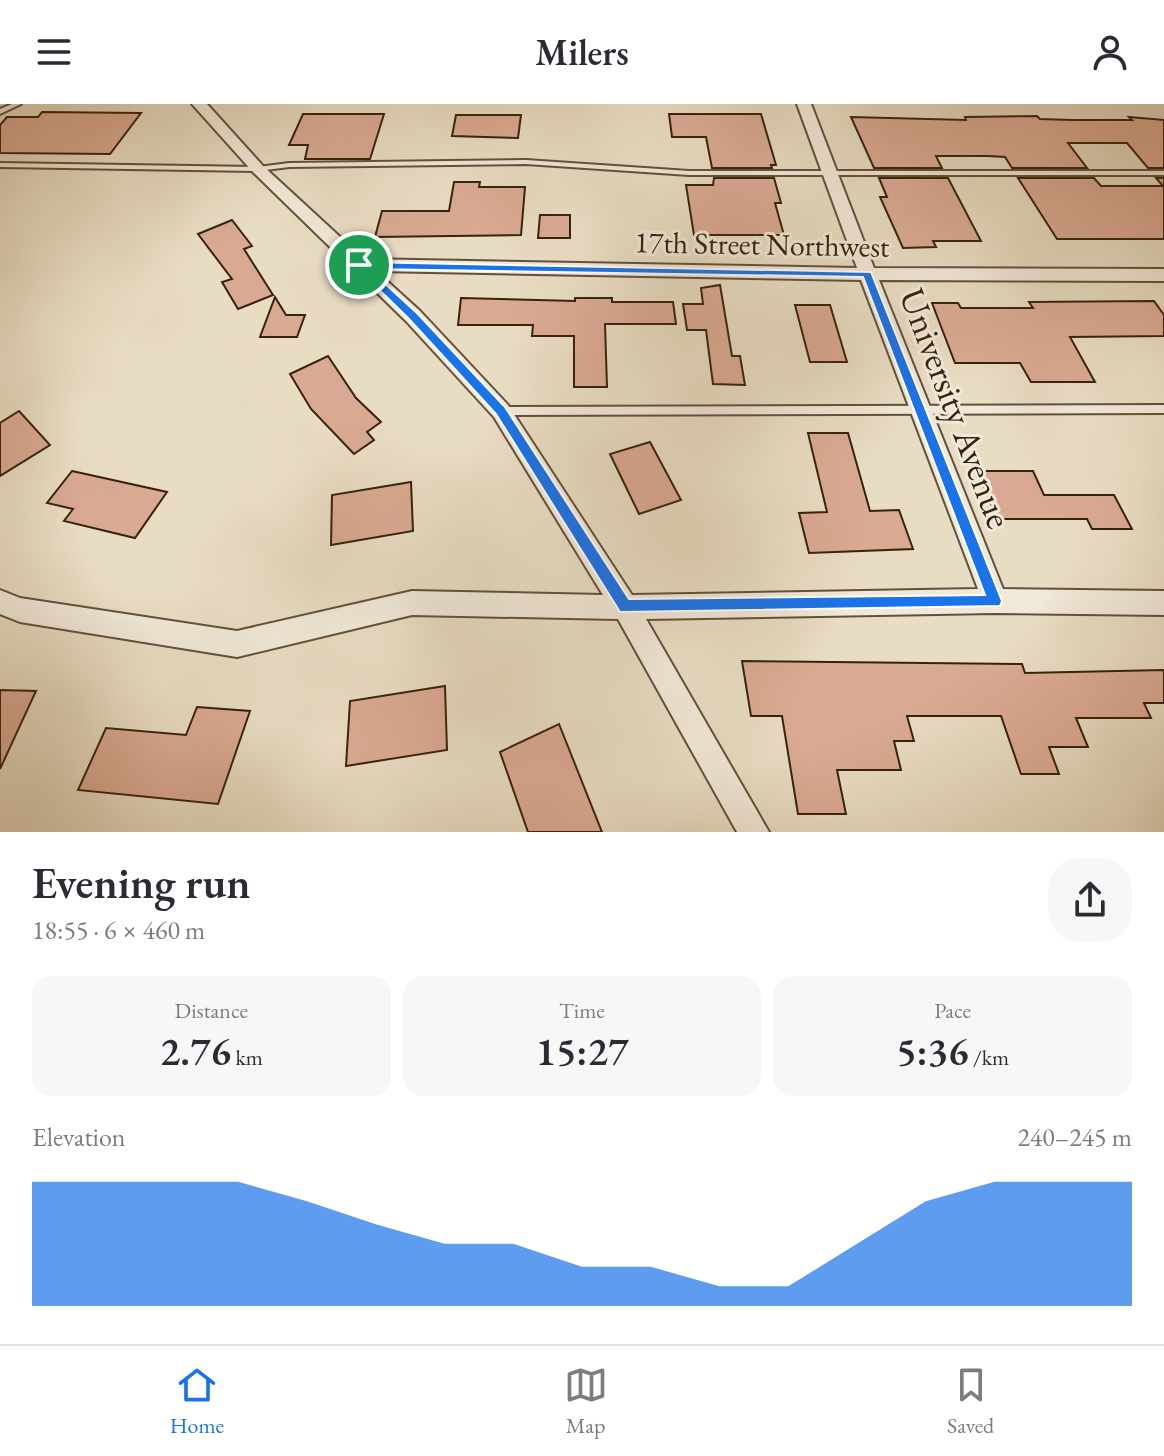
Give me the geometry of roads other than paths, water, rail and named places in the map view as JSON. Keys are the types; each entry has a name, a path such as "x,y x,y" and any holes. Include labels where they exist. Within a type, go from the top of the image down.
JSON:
{"street":[{"path":"199,104 258,169 413,316 501,411 625,607 754,832"},
{"name":"University Avenue","path":"804,104 919,411 995,601"},
{"name":"17th Street Northwest","path":"359,265 867,274 1164,275"},
{"path":"0,602 20,610 237,644 412,603 625,607 995,601 1164,603"}],"lane":[{"path":"0,112 18,104"},
{"path":"0,165 258,169 289,165 526,162 689,173 1164,173"},
{"path":"501,411 1164,409"}]}
